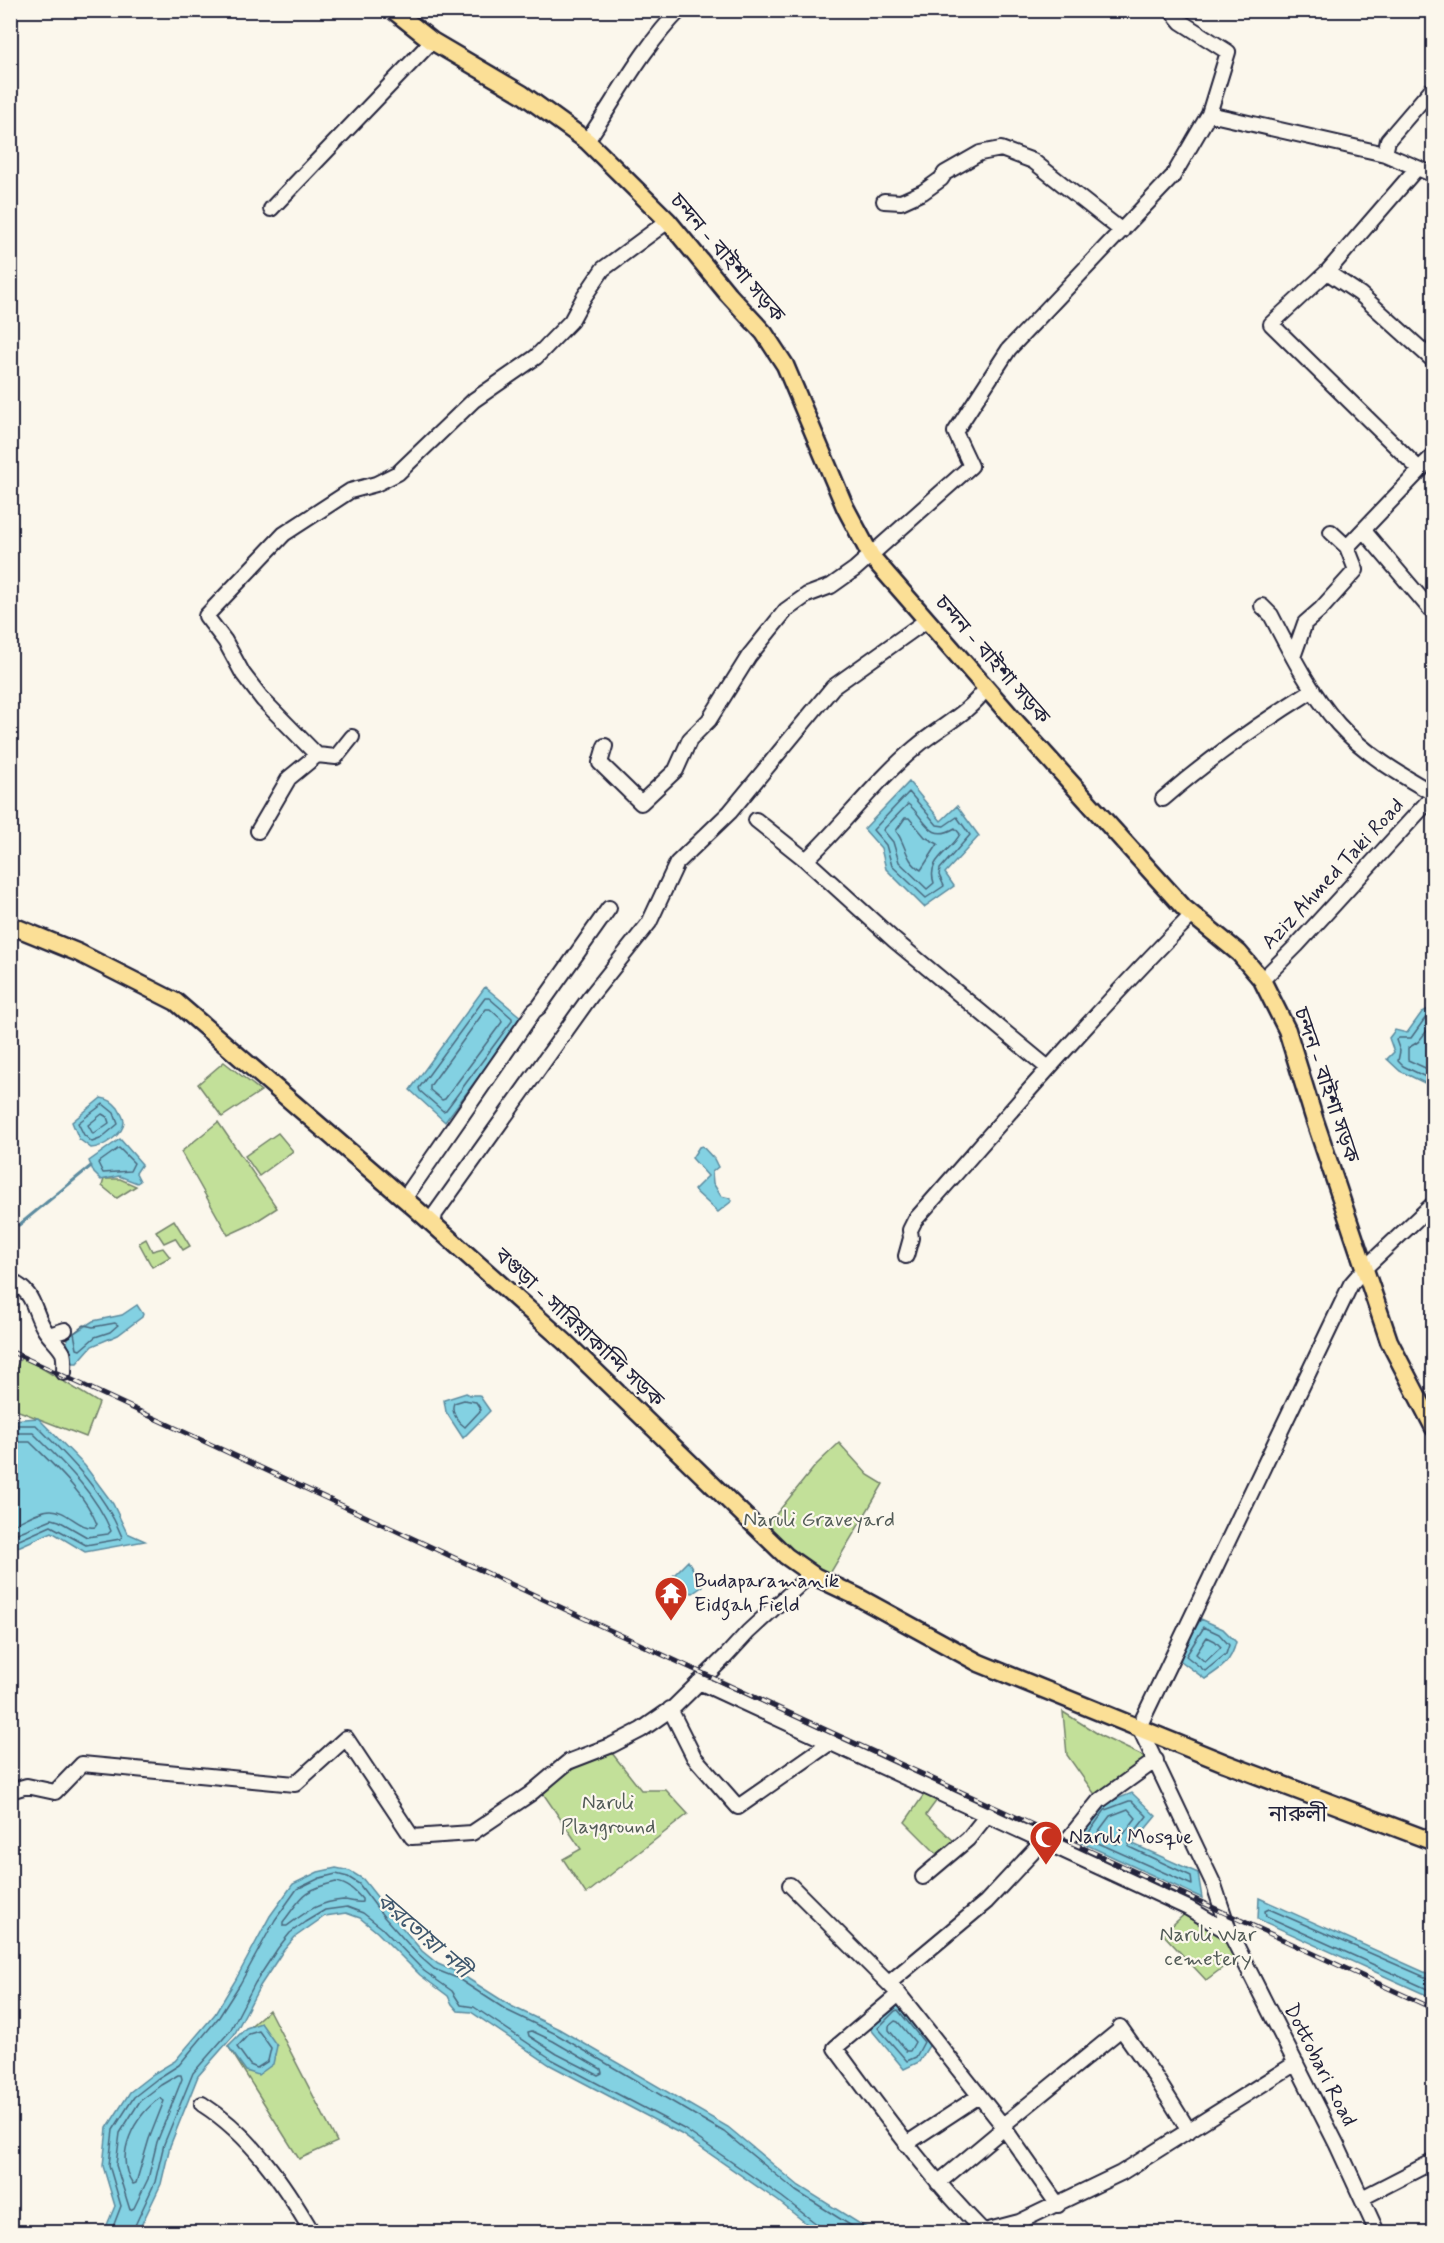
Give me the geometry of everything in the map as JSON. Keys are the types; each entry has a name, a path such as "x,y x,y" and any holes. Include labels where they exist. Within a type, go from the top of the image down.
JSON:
{"main road":[{"name":"চন্দন - বাইশা সড়ক","path":"393,10 432,41 522,94 587,141 668,221 728,294 764,333 784,365 845,507 871,556 1184,908 1239,953 1262,980 1287,1030 1389,1341 1434,1428"},
{"name":"বগুড়া - সারিয়াকান্দি সড়ক","path":"10,925 79,953 176,1002 565,1342 786,1556 811,1574 979,1663 1139,1726 1225,1763 1434,1842"}],"street":[{"path":"587,141 636,66 680,10"},
{"path":"604,746 600,763 640,803 676,770 690,739 710,720 749,656 786,610 807,595 831,586 871,556 971,466 956,432 1009,349 1173,176 1209,114 1228,52 1181,22 1171,10"},
{"path":"271,209 432,41"},
{"path":"1385,154 1388,140 1430,91 1434,90"},
{"path":"1209,114 1385,154 1434,175"},
{"path":"884,201 901,202 923,192 945,173 980,153 1001,149 1033,161 1121,231"},
{"path":"1417,168 1327,272 1271,324 1419,470 1434,456"},
{"path":"352,737 336,757 317,755 249,683 225,641 207,616 284,534 350,491 376,484 398,473 474,400 536,357 571,321 603,269 668,221"},
{"path":"1327,272 1359,294 1434,361"},
{"path":"1347,547 1434,456"},
{"path":"1364,531 1430,609"},
{"path":"1293,657 1305,623 1321,609 1356,570 1347,547 1331,532"},
{"path":"1262,606 1271,615 1313,690 1338,724 1383,764 1434,795"},
{"path":"433,1225 435,1214 583,1007 649,923 676,863 730,812 833,687 927,620"},
{"path":"806,860 870,791 915,747 977,701 986,688"},
{"path":"1163,799 1206,763 1268,718 1313,690"},
{"path":"258,831 290,778 317,755"},
{"name":"Aziz Ahmed Taki Road","path":"1262,980 1305,937 1434,795"},
{"path":"756,820 806,860 894,940 1048,1068"},
{"path":"404,1200 534,1011 609,908"},
{"path":"906,1256 911,1238 910,1230 915,1220 1048,1068 1192,915"},
{"path":"1139,1726 1350,1284 1434,1203"},
{"path":"11,1276 34,1301 36,1311 62,1352 64,1373"},
{"path":"10,1791 27,1786 55,1791 82,1764 296,1784 346,1738 412,1837 472,1833 530,1794 568,1762 612,1745 641,1730 670,1709 811,1574"},
{"path":"699,1682 1190,1908 1230,1933"},
{"path":"670,1709 694,1757 738,1807 831,1742"},
{"name":"Dottobari Road","path":"1139,1726 1214,1885 1230,1933 1296,2063 1377,2232"},
{"path":"1061,1848 1099,1801 1156,1761"},
{"path":"923,1877 968,1839 988,1814"},
{"path":"1044,1840 986,1902 835,2048 906,2144 982,2232 1021,2227 1121,2173 1296,2063"},
{"path":"790,1885 894,1989 1003,2127 1058,2205"},
{"path":"938,2183 1120,2028 1156,2078 1188,2131"},
{"path":"906,2144 979,2096"},
{"path":"202,2104 216,2113 268,2164 289,2193 312,2232"},
{"path":"1362,2198 1434,2161"}],"green space":[{"path":"224,1062 261,1091 222,1117 198,1084"},
{"path":"218,1122 277,1208 252,1224 228,1235 181,1152"},
{"path":"278,1133 293,1151 259,1176 245,1156"},
{"path":"104,1179 120,1179 136,1186 117,1198 102,1186"},
{"path":"174,1220 190,1246 183,1250 175,1238 164,1243 156,1231"},
{"path":"146,1239 152,1251 163,1248 170,1257 152,1267 139,1243"},
{"path":"22,1356 99,1403 86,1437 11,1408 11,1377"},
{"name":"Naruli Graveyard","path":"839,1443 868,1475 883,1484 828,1577 791,1552 765,1528 816,1465"},
{"path":"1063,1712 1103,1737 1145,1757 1144,1766 1096,1796 1067,1755"},
{"name":"Naruli Playground","path":"608,1748 641,1790 666,1790 688,1814 586,1894 563,1859 581,1849 540,1789"},
{"path":"925,1793 937,1800 926,1815 956,1843 940,1857 905,1822"},
{"name":"Naruli War cemetery","path":"1190,1909 1230,1933 1233,1960 1206,1980 1163,1934"},
{"path":"269,2010 337,2142 299,2159 228,2046"}],"water":[{"path":"909,782 941,821 957,806 979,836 945,873 954,886 924,907 886,869 881,848 864,829"},
{"path":"485,987 522,1018 445,1122 410,1090"},
{"path":"1433,1007 1433,1087 1400,1071 1387,1059 1394,1052 1389,1038 1395,1030 1407,1033 1422,1012"},
{"path":"101,1098 113,1102 118,1108 123,1116 123,1127 112,1140 91,1148 79,1139 72,1122"},
{"path":"120,1139 142,1164 136,1173 140,1181 137,1183 119,1176 101,1180 94,1173 89,1161"},
{"path":"702,1146 718,1167 712,1172 713,1183 721,1196 732,1201 718,1212 694,1190 708,1176 692,1158"},
{"path":"137,1305 143,1314 142,1317 118,1335 92,1346 77,1363 73,1363 67,1342 69,1336 93,1321 122,1315"},
{"path":"466,1393 479,1395 490,1411 463,1438 446,1412 444,1400"},
{"path":"38,1418 85,1466 113,1504 127,1533 145,1541 85,1552 52,1532 11,1550 11,1420"},
{"path":"688,1561 703,1586 693,1593 683,1591 672,1594 664,1585"},
{"path":"1201,1619 1223,1629 1236,1642 1225,1664 1205,1679 1177,1658"},
{"path":"1132,1793 1156,1816 1133,1844 1198,1873 1202,1898 1076,1840 1101,1805"},
{"path":"336,1868 350,1871 363,1879 422,1951 438,1964 459,1973 511,2006 559,2029 728,2127 799,2186 873,2232 817,2232 778,2201 681,2134 550,2065 471,2012 458,2011 448,1996 420,1975 377,1932 360,1918 346,1913 325,1916 295,1937 283,1951 260,1986 234,2035 198,2076 170,2146 161,2184 138,2232 104,2232 115,2206 103,2166 107,2128 130,2092 175,2061 215,2014 270,1916 293,1884 318,1872"},
{"path":"1259,1898 1433,1976 1433,1998 1258,1919"},
{"path":"897,2000 930,2044 919,2062 904,2069 869,2027"},
{"path":"261,2023 277,2046 273,2064 258,2075 246,2071 228,2046 246,2028"}],"waterway":[{"path":"19,1225 91,1166"}],"railway":[{"path":"10,1351 702,1673 1434,2009"}],"place":[{"name":"Budaparamanik Eidgah Field","path":"671,1622"},
{"name":"Naruli Mosque","path":"1046,1866"}],"district":[{"name":"নারুলী","path":"1298,1815"}],"water label":[{"name":"করতোয়া নদী","path":"423,1936"}]}
